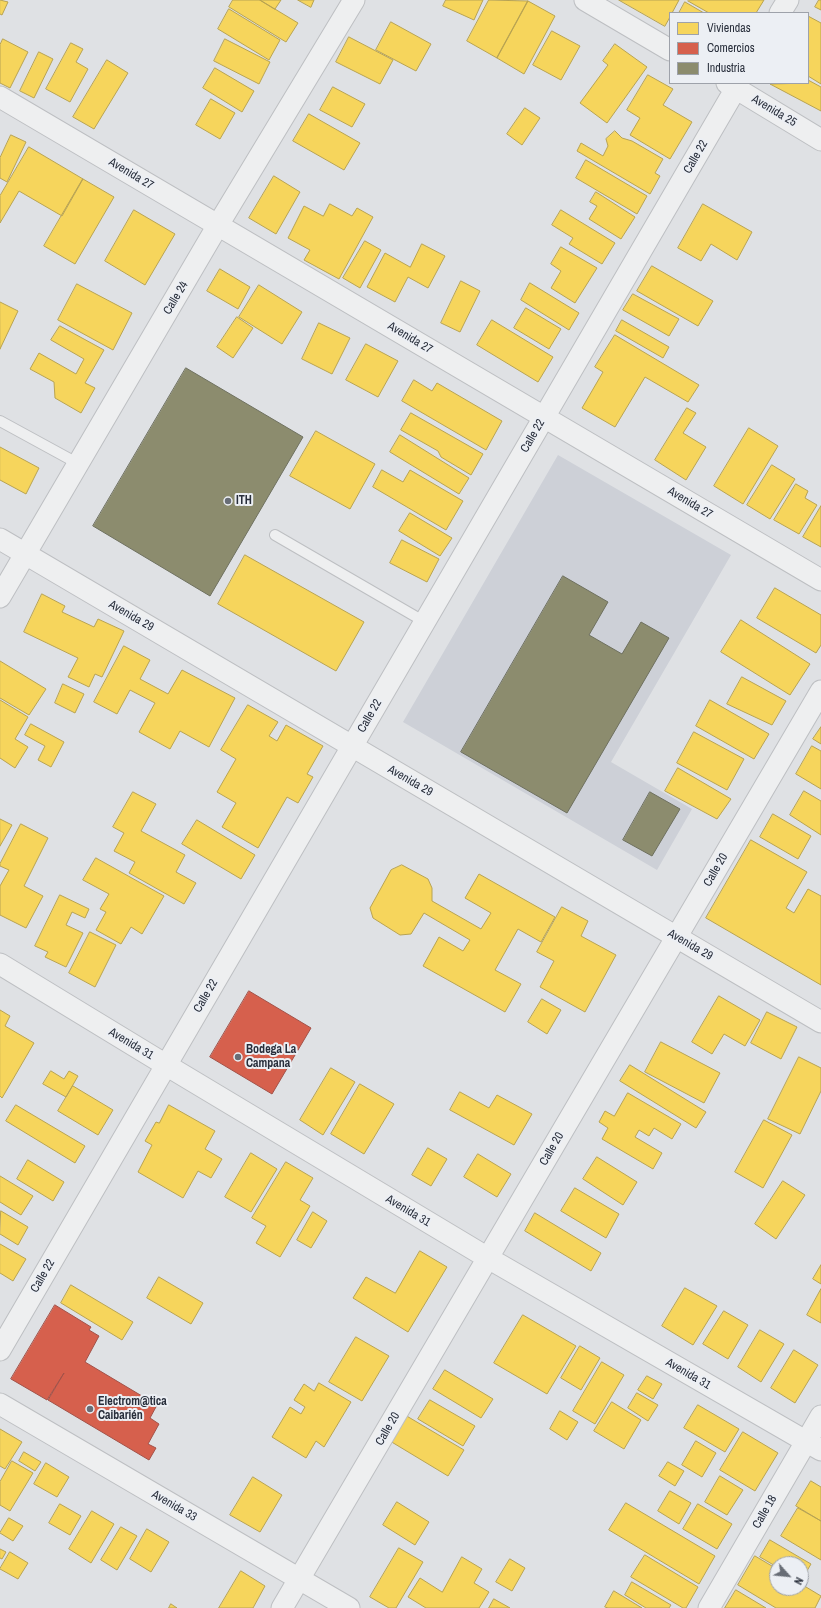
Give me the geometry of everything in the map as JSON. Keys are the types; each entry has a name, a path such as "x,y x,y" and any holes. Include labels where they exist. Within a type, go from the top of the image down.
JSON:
{"street":[{"name":"Calle 24","path":"0,597 218,225 354,0"},
{"path":"585,0 669,49"},
{"path":"781,12 788,0"},
{"name":"Avenida 25","path":"734,85 821,140"},
{"name":"Calle 22","path":"0,1350 544,417 734,85"},
{"name":"Avenida 27","path":"0,96 821,580"},
{"name":"Avenida 29","path":"0,539 821,1022"},
{"name":"Calle 20","path":"282,1608 821,691"},
{"name":"Avenida 31","path":"0,964 488,1258 814,1446"},
{"name":"Avenida 33","path":"0,1404 349,1608"},
{"name":"Calle 18","path":"709,1608 814,1446 821,1416"}],"lane":[{"path":"0,420 78,464"},
{"path":"275,535 425,622"}],"shaded area":[{"path":"558,455 731,555 611,762 692,809 657,870 403,722"}],"building: Viviendas":[{"path":"0,0 8,2 2,15 0,14"},
{"path":"233,0 260,0 298,23 286,42 229,7"},
{"path":"260,0 281,0 275,9"},
{"path":"298,0 314,0 311,7"},
{"path":"446,0 483,0 474,20 443,6"},
{"path":"489,0 528,1 497,58 467,41"},
{"path":"619,0 679,0 673,12 669,12 669,19 665,26"},
{"path":"764,0 757,12 707,12 688,1"},
{"path":"819,0 821,0 821,10 815,7"},
{"path":"528,1 555,16 524,74 497,58"},
{"path":"685,2 702,12 680,12"},
{"path":"229,9 280,40 269,60 218,29"},
{"path":"809,17 821,23 821,84 809,77"},
{"path":"391,22 431,44 416,71 376,50"},
{"path":"552,31 580,46 561,80 533,65"},
{"path":"349,37 393,60 380,84 336,62"},
{"path":"3,39 28,52 10,88 0,83 0,45"},
{"path":"225,39 270,62 259,84 214,61"},
{"path":"71,43 83,49 76,62 88,69 70,102 46,89"},
{"path":"615,44 647,67 607,123 580,103 608,65 603,61"},
{"path":"39,52 53,59 34,98 20,91"},
{"path":"107,60 128,73 94,129 73,117"},
{"path":"215,68 254,91 242,112 203,88"},
{"path":"648,75 673,89 663,105 692,122 670,159 630,135 640,118 627,110"},
{"path":"809,81 821,87 821,111 770,84 809,84"},
{"path":"333,87 365,104 352,127 320,110"},
{"path":"211,99 235,113 220,139 196,125"},
{"path":"525,108 540,118 522,145 507,134"},
{"path":"309,114 360,143 344,170 293,141"},
{"path":"615,131 622,138 632,141 663,159 655,173 660,176 650,194 577,151 581,143 603,156 608,146 606,139"},
{"path":"11,135 26,142 7,182 0,178 0,158"},
{"path":"29,147 83,179 62,216 19,191 0,223 0,196"},
{"path":"586,160 647,196 637,214 576,178"},
{"path":"274,176 300,192 276,234 249,218"},
{"path":"83,179 114,197 75,264 44,246"},
{"path":"596,192 635,217 621,239 589,219 597,206 590,202"},
{"path":"330,204 352,216 357,208 373,217 339,279 304,260 310,250 288,238 304,206 323,216"},
{"path":"703,204 752,232 737,260 711,244 701,261 678,248"},
{"path":"134,210 175,234 145,285 105,261"},
{"path":"561,210 615,243 602,264 569,244 573,238 552,225"},
{"path":"365,241 381,250 360,288 343,278"},
{"path":"422,244 445,256 428,288 408,277 395,302 367,287 385,253 410,267"},
{"path":"561,247 597,268 575,303 551,288 561,271 551,264"},
{"path":"652,266 713,301 698,326 637,291"},
{"path":"220,269 250,287 238,309 207,291"},
{"path":"461,281 480,291 460,332 441,323"},
{"path":"530,283 579,313 569,330 521,300"},
{"path":"77,284 132,313 113,350 58,320"},
{"path":"259,285 302,312 282,344 239,317"},
{"path":"633,294 679,319 669,336 623,310"},
{"path":"0,302 18,311 0,349"},
{"path":"526,308 561,329 549,349 514,328"},
{"path":"237,317 253,328 233,358 217,347"},
{"path":"492,320 553,357 538,382 477,345"},
{"path":"622,320 669,347 663,358 616,331"},
{"path":"319,323 350,338 332,374 302,359"},
{"path":"60,326 104,350 85,383 95,388 81,413 55,398 54,382 30,369 39,353 76,374 84,359 51,340"},
{"path":"615,335 699,385 688,402 645,377 615,427 582,408 603,372 595,367"},
{"path":"366,344 398,361 378,397 346,380"},
{"path":"414,380 432,391 437,383 502,421 486,450 402,401"},
{"path":"687,408 696,413 683,433 706,447 686,480 655,460"},
{"path":"411,413 483,454 471,475 441,457 438,451 401,430"},
{"path":"749,428 778,446 743,504 714,486"},
{"path":"316,431 375,464 350,509 290,476"},
{"path":"400,435 469,478 459,494 390,452"},
{"path":"0,447 39,468 26,494 0,480"},
{"path":"772,465 795,479 770,519 747,505"},
{"path":"382,470 403,482 410,470 463,501 446,530 373,487"},
{"path":"796,484 808,491 805,498 817,505 799,534 774,520"},
{"path":"821,506 821,547 803,537"},
{"path":"410,513 452,538 440,556 399,531"},
{"path":"402,540 439,559 427,582 390,563"},
{"path":"245,555 364,622 336,671 218,604"},
{"path":"775,588 821,615 821,645 816,653 757,618"},
{"path":"42,594 65,606 62,612 94,627 98,619 124,631 102,677 95,674 89,687 68,677 78,658 24,632"},
{"path":"741,620 810,664 790,695 721,652"},
{"path":"124,646 150,660 140,679 168,694 182,670 235,698 209,747 180,731 170,749 139,732 155,703 130,690 117,714 94,702"},
{"path":"0,661 46,689 29,715 0,698"},
{"path":"742,677 786,701 772,725 727,704"},
{"path":"63,684 84,694 75,713 55,703"},
{"path":"0,700 28,717 15,739 28,747 15,768 0,758"},
{"path":"710,700 769,734 754,759 696,726"},
{"path":"248,705 278,722 269,736 277,741 286,725 323,746 307,774 313,777 298,803 287,797 258,848 222,827 236,803 217,792 236,759 221,750"},
{"path":"31,724 64,742 51,767 38,760 45,746 25,735"},
{"path":"821,727 821,744 813,739"},
{"path":"694,732 744,759 727,790 677,763"},
{"path":"812,746 821,751 821,789 796,774"},
{"path":"678,768 731,799 717,819 665,791"},
{"path":"804,791 821,801 821,835 790,815"},
{"path":"133,792 156,804 141,831 185,855 176,872 196,883 184,904 129,873 135,862 114,851 124,833 113,827"},
{"path":"773,814 811,836 798,859 760,837"},
{"path":"0,819 12,825 0,846"},
{"path":"197,820 255,855 241,879 182,844"},
{"path":"21,824 48,838 24,886 43,896 26,928 0,915 0,886 9,870 0,866 0,864"},
{"path":"751,840 807,872 786,908 794,913 808,889 821,896 821,985 706,918"},
{"path":"96,858 164,896 142,934 131,927 121,944 96,930 106,912 100,909 109,894 83,880"},
{"path":"402,865 428,879 432,888 432,901 481,929 491,913 465,898 479,874 555,917 541,942 518,929 495,970 521,984 505,1012 423,966 439,937 463,951 470,940 424,913 411,934 400,935 373,918 370,908 391,870"},
{"path":"60,895 89,909 85,918 72,912 66,925 83,933 66,967 45,957 48,952 35,946"},
{"path":"562,907 588,921 581,936 616,955 585,1012 540,987 554,961 537,952"},
{"path":"90,932 116,945 95,987 69,973"},
{"path":"719,996 760,1020 745,1046 724,1034 712,1054 692,1042"},
{"path":"542,999 561,1010 547,1034 528,1022"},
{"path":"0,1010 10,1016 5,1026 34,1043 2,1098 0,1096"},
{"path":"767,1012 797,1027 781,1059 751,1043"},
{"path":"661,1042 720,1073 704,1103 645,1072"},
{"path":"799,1057 821,1068 821,1091 800,1134 768,1119"},
{"path":"630,1065 706,1112 696,1128 620,1081"},
{"path":"331,1068 355,1082 323,1135 300,1120"},
{"path":"51,1071 64,1079 69,1071 78,1076 66,1097 43,1084"},
{"path":"360,1084 394,1104 364,1154 331,1134"},
{"path":"73,1086 113,1110 98,1135 58,1111"},
{"path":"460,1092 489,1108 497,1095 532,1114 514,1145 450,1110"},
{"path":"628,1093 681,1124 672,1139 654,1128 649,1136 639,1130 635,1137 662,1153 653,1169 602,1139 608,1128 599,1122 605,1111 614,1116"},
{"path":"16,1105 85,1146 75,1163 6,1121"},
{"path":"169,1105 215,1131 205,1149 222,1159 211,1178 198,1171 183,1198 138,1172 152,1145 145,1141 156,1122 159,1123"},
{"path":"764,1120 792,1135 763,1188 735,1172"},
{"path":"428,1148 447,1159 431,1186 412,1175"},
{"path":"251,1153 277,1169 251,1212 225,1197"},
{"path":"478,1154 511,1174 497,1197 464,1177"},
{"path":"597,1157 637,1182 623,1205 583,1179"},
{"path":"28,1160 64,1182 53,1201 17,1179"},
{"path":"286,1162 313,1178 300,1200 310,1206 280,1257 256,1243 266,1226 252,1218"},
{"path":"0,1176 33,1196 21,1215 0,1202"},
{"path":"783,1181 805,1195 776,1239 755,1224"},
{"path":"575,1188 619,1214 606,1238 561,1211"},
{"path":"1,1211 28,1227 18,1245 0,1234"},
{"path":"313,1212 327,1221 311,1248 297,1240"},
{"path":"535,1213 601,1253 591,1271 525,1231"},
{"path":"0,1244 26,1259 13,1281 0,1273"},
{"path":"420,1251 447,1267 408,1332 353,1298 366,1277 395,1293"},
{"path":"821,1265 821,1284 813,1279"},
{"path":"159,1277 203,1303 191,1324 147,1298"},
{"path":"71,1285 133,1322 122,1340 61,1303"},
{"path":"685,1288 717,1306 693,1345 662,1326"},
{"path":"821,1289 821,1323 807,1315"},
{"path":"724,1311 748,1325 728,1359 703,1344"},
{"path":"523,1315 576,1346 547,1394 494,1363"},
{"path":"760,1330 784,1344 761,1382 738,1367"},
{"path":"356,1337 389,1356 362,1401 329,1382"},
{"path":"580,1346 600,1358 581,1390 561,1378"},
{"path":"794,1350 818,1365 795,1403 771,1388"},
{"path":"602,1362 624,1375 595,1424 573,1411"},
{"path":"445,1370 493,1399 481,1418 433,1389"},
{"path":"647,1376 662,1384 653,1399 638,1390"},
{"path":"319,1383 351,1402 324,1447 316,1441 306,1458 272,1437 290,1407 301,1414 305,1407 294,1400 304,1384 314,1391"},
{"path":"637,1393 658,1405 648,1421 628,1408"},
{"path":"430,1400 475,1426 463,1446 418,1419"},
{"path":"612,1402 641,1420 624,1449 594,1431"},
{"path":"698,1405 739,1429 725,1452 684,1428"},
{"path":"560,1411 578,1422 567,1440 550,1429"},
{"path":"405,1415 464,1450 448,1476 390,1441"},
{"path":"0,1429 22,1442 5,1469 0,1466"},
{"path":"743,1432 778,1453 755,1491 720,1470"},
{"path":"696,1441 716,1453 702,1477 682,1465"},
{"path":"24,1452 41,1462 35,1471 19,1461"},
{"path":"12,1461 33,1473 10,1511 0,1505 0,1482"},
{"path":"668,1462 684,1471 675,1486 659,1476"},
{"path":"46,1463 69,1477 57,1497 34,1484"},
{"path":"720,1476 743,1490 727,1515 705,1502"},
{"path":"253,1477 282,1495 260,1532 230,1515"},
{"path":"811,1481 821,1487 821,1521 796,1506"},
{"path":"670,1491 691,1503 679,1524 658,1511"},
{"path":"397,1502 429,1522 415,1545 383,1525"},
{"path":"626,1503 715,1556 699,1584 609,1530"},
{"path":"60,1504 81,1516 70,1535 49,1523"},
{"path":"698,1504 732,1524 717,1549 683,1529"},
{"path":"798,1508 821,1521 821,1560 781,1536"},
{"path":"92,1511 114,1524 91,1563 69,1549"},
{"path":"9,1518 23,1526 13,1541 0,1533"},
{"path":"121,1527 137,1536 117,1570 101,1560"},
{"path":"147,1529 169,1542 151,1572 130,1559"},
{"path":"770,1540 797,1556 769,1556 769,1562 760,1557"},
{"path":"399,1548 423,1562 396,1608 389,1608 370,1597"},
{"path":"0,1549 6,1552 2,1559 0,1558"},
{"path":"10,1552 28,1563 18,1579 0,1569"},
{"path":"645,1555 698,1587 686,1608 683,1608 631,1577"},
{"path":"755,1556 769,1564 769,1596 809,1596 809,1589 821,1596 815,1608 776,1608 738,1585"},
{"path":"462,1557 482,1569 474,1583 489,1592 479,1608 426,1608 408,1597 420,1578 442,1592"},
{"path":"510,1559 525,1568 512,1591 496,1582"},
{"path":"241,1571 265,1586 253,1608 219,1608"},
{"path":"632,1582 671,1605 669,1608 646,1608 625,1595"},
{"path":"736,1590 766,1608 725,1608"},
{"path":"614,1591 642,1608 605,1607"},
{"path":"494,1599 510,1608 489,1608"},
{"path":"171,1604 177,1608 169,1608"}],"building: Comercios":[{"path":"249,991 311,1028 272,1094 210,1057"},
{"path":"55,1305 91,1327 89,1330 99,1336 85,1362 157,1405 150,1418 159,1424 148,1444 156,1448 149,1460 48,1400 64,1373 47,1400 11,1379"}],"building: Industria":[{"path":"186,368 303,437 210,596 93,526"},
{"path":"563,576 608,602 589,635 622,654 641,622 669,638 567,813 461,752"},
{"path":"650,792 680,809 652,856 623,840"}],"place":[{"name":"ITH","path":"228,501"},
{"name":"Bodega La Campana","path":"238,1057"},
{"name":"Electrom@tica Caibarién","path":"90,1409"}]}
